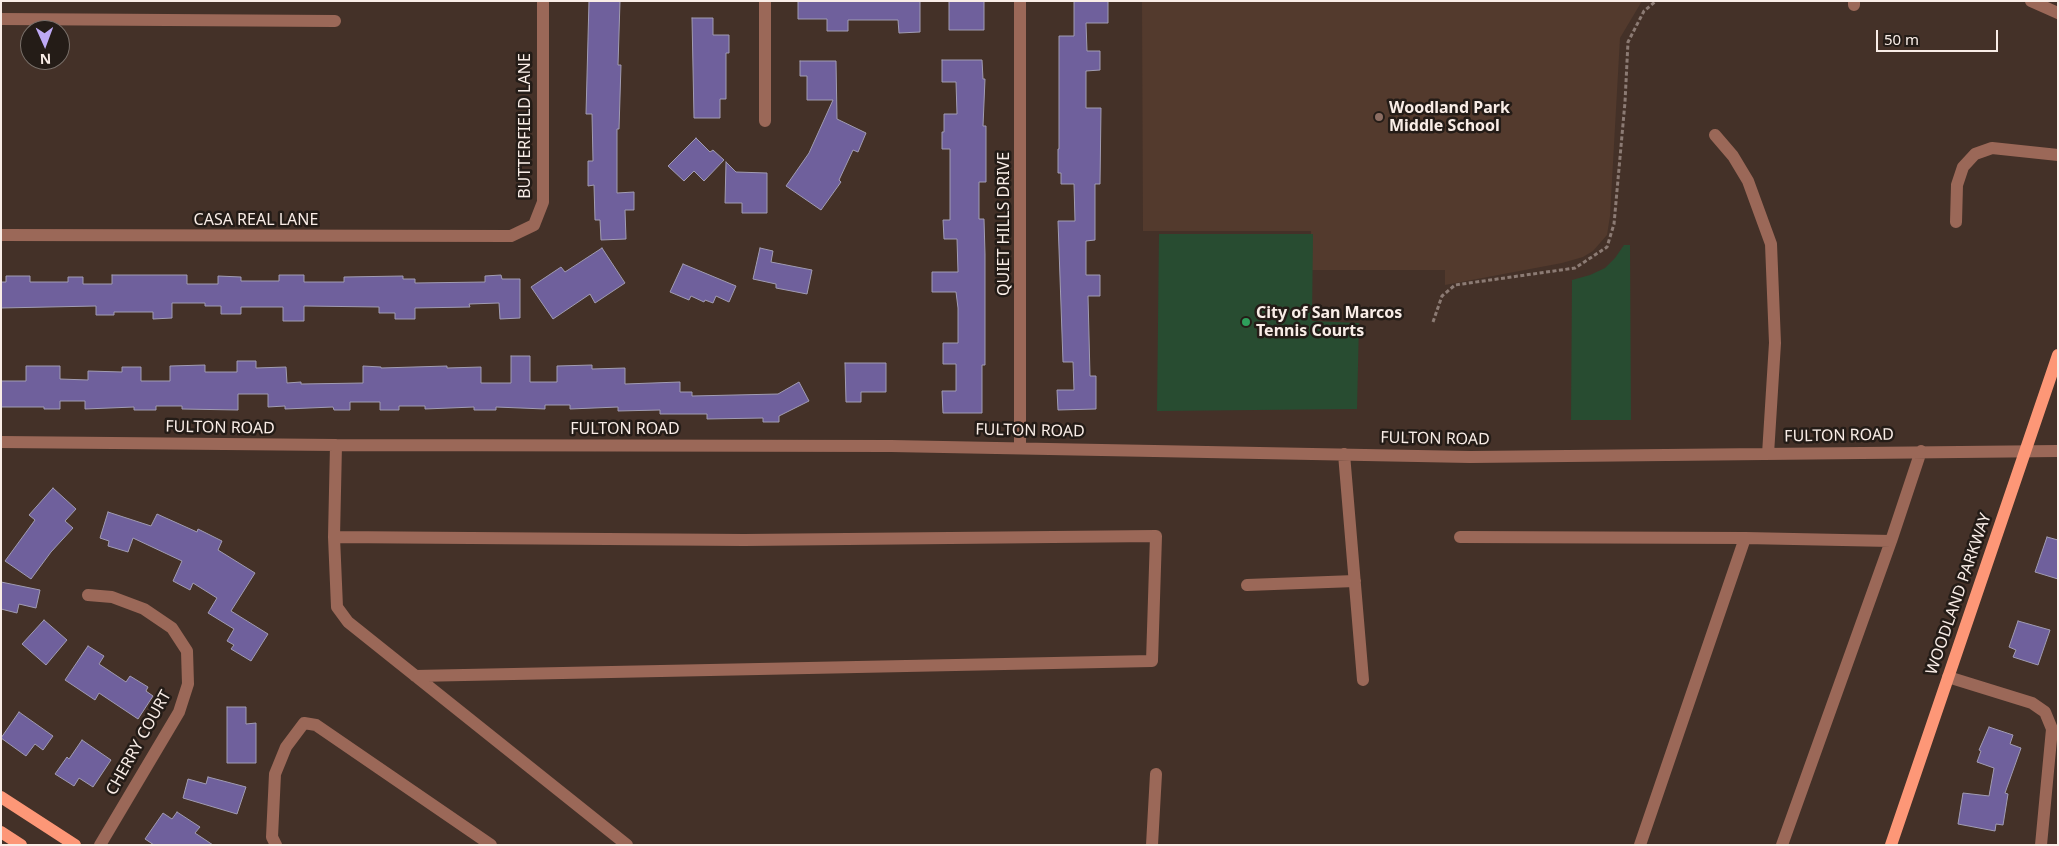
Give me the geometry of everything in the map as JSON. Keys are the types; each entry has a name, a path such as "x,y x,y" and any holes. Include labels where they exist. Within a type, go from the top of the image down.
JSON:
{"main road":[{"name":"WOODLAND PARKWAY","path":"1892,845 2058,355"},
{"path":"1,797 74,845"},
{"path":"1,832 21,845"}],"street":[{"name":"BUTTERFIELD LANE","path":"511,236 534,225 543,202 543,1"},
{"path":"764,122 765,1"},
{"name":"QUIET HILLS DRIVE","path":"1020,1 1020,447"},
{"path":"2031,1 2058,14"},
{"path":"1,20 335,21"},
{"path":"1715,135 1733,156 1748,181 1771,244 1775,343 1768,454"},
{"path":"1956,222 1957,185 1963,167 1975,154 1992,148 2058,155"},
{"name":"CASA REAL LANE","path":"1,235 511,236"},
{"name":"FULTON ROAD","path":"1,442 1020,447 1470,457 2058,451"},
{"path":"336,445 334,537 336,607 348,622 627,845"},
{"path":"1782,845 1891,541 1921,451"},
{"path":"1344,454 1363,680"},
{"path":"334,537 754,540 1156,536 1152,661 416,676"},
{"path":"1460,537 1745,538 1891,541"},
{"path":"1640,845 1745,538"},
{"path":"1247,585 1355,581"},
{"name":"CHERRY COURT","path":"88,595 112,597 144,608 172,628 187,651 188,684 179,712 100,845"},
{"path":"1948,676 2032,703 2045,712 2052,729 2041,845"},
{"path":"276,845 272,837 275,774 286,747 304,723 316,725 491,845"},
{"path":"1152,845 1156,774"}],"path":[{"path":"1433,322 1442,296 1455,285 1575,268 1607,247 1614,224 1625,102 1628,42 1644,12 1656,1"}],"shaded area":[{"name":"Woodland Park Middle School","path":"1142,1 1642,1 1620,38 1610,216 1607,235 1593,251 1583,257 1562,263 1445,285 1445,270 1312,270 1311,231 1143,231"}],"green space":[{"name":"City of San Marcos Tennis Courts","path":"1159,234 1313,234 1312,321 1359,323 1357,409 1157,411"},
{"path":"1624,245 1630,245 1631,420 1571,420 1572,280 1605,268"}],"building":[{"path":"589,1 620,1 618,65 621,65 619,129 617,129 617,193 634,192 634,210 625,210 626,239 601,240 600,220 595,220 594,185 588,186 588,161 593,161 592,114 586,114"},
{"path":"798,1 920,1 920,32 899,33 898,20 848,20 848,31 827,31 827,19 798,19"},
{"path":"949,1 984,1 984,30 949,30"},
{"path":"1074,1 1108,1 1108,23 1086,23 1087,51 1100,51 1100,70 1086,71 1086,108 1101,108 1100,184 1095,184 1095,240 1086,241 1086,275 1100,275 1100,296 1088,296 1090,376 1096,376 1096,409 1058,410 1057,390 1074,390 1073,362 1063,362 1058,221 1075,221 1074,184 1061,184 1061,173 1058,173 1058,149 1059,36 1074,36"},
{"path":"692,18 713,18 713,35 729,35 729,53 726,53 726,99 720,99 720,118 694,118"},
{"path":"942,60 982,60 983,79 985,79 983,126 986,126 986,182 979,182 979,219 984,219 985,254 985,365 982,365 982,413 943,413 942,391 956,391 956,364 943,364 943,343 958,343 958,308 956,292 932,292 932,272 958,272 957,239 944,239 943,220 950,220 950,149 942,149 944,114 957,114 956,82 942,82"},
{"path":"800,61 836,61 837,119 866,133 858,152 853,150 839,180 841,182 821,210 786,186 809,153 833,100 807,100 807,76 800,76"},
{"path":"696,138 710,152 713,150 724,160 704,181 694,171 684,181 668,166"},
{"path":"726,162 736,172 767,173 767,213 742,213 742,203 725,203"},
{"path":"602,248 625,283 595,303 590,294 553,319 531,287 561,267 565,272"},
{"path":"760,248 773,251 771,262 812,270 807,294 776,288 776,284 753,279"},
{"path":"683,264 736,286 729,302 716,296 713,303 705,300 704,302 691,296 689,300 670,292"},
{"path":"112,275 187,275 187,284 218,284 218,276 241,277 241,281 279,281 279,275 304,275 304,282 344,282 344,277 403,276 403,279 415,279 415,283 485,282 485,276 501,275 502,279 520,279 520,318 500,319 499,303 469,304 470,307 415,308 415,319 395,319 395,313 379,313 379,307 304,306 304,321 283,321 283,307 241,307 241,314 221,314 221,306 205,306 205,303 172,303 172,318 153,319 153,312 114,312 114,315 96,315 96,306 1,308 1,282 6,282 6,276 30,276 30,282 68,282 68,277 83,277 83,284 112,284"},
{"path":"511,356 530,356 530,382 557,382 557,366 592,365 592,369 625,368 625,384 680,382 680,392 692,392 692,396 778,394 799,382 809,401 779,416 779,422 763,422 763,418 707,419 707,414 660,414 660,410 618,411 618,407 570,409 570,405 545,405 545,409 496,407 496,410 474,410 474,407 425,409 425,406 399,406 399,410 380,410 380,402 350,402 350,410 334,410 333,407 285,409 285,406 268,407 268,394 238,394 238,410 182,409 182,406 156,406 156,410 134,410 134,407 85,409 85,401 60,401 60,409 1,407 1,381 26,381 26,366 60,366 60,379 88,380 88,371 122,372 122,367 141,367 141,381 170,381 170,366 205,365 205,372 237,372 237,361 256,361 256,368 286,367 287,383 301,382 301,384 363,383 363,366 381,368 481,367 481,383 511,383"},
{"path":"845,363 886,363 886,392 861,392 861,402 846,402"},
{"path":"53,488 76,509 65,521 73,528 51,552 31,579 5,561 35,520 29,515"},
{"path":"108,512 151,526 157,514 197,532 198,529 222,541 218,550 255,573 231,611 268,634 251,661 231,649 234,645 227,641 234,629 208,613 217,598 193,583 190,590 173,581 182,561 133,538 128,552 108,546 109,541 100,538"},
{"path":"2047,537 2058,540 2058,579 2035,572"},
{"path":"1,582 40,590 36,608 19,604 17,613 1,609"},
{"path":"44,620 67,640 46,665 22,644"},
{"path":"2018,621 2050,630 2038,665 2013,657 2016,650 2009,647"},
{"path":"88,646 104,656 99,664 126,682 130,676 148,687 146,691 153,696 138,719 99,693 95,700 65,680"},
{"path":"227,707 246,707 246,724 256,723 256,763 227,763"},
{"path":"19,712 53,736 43,750 35,744 26,756 1,738"},
{"path":"1989,727 2013,735 2010,744 2021,748 2005,793 2008,794 2003,825 1996,824 1995,831 1958,824 1963,793 1989,796 1994,768 1977,762 1981,751 1979,750"},
{"path":"82,740 111,760 93,787 79,778 74,786 55,774 67,757 69,759"},
{"path":"208,777 246,787 237,814 183,798 188,779 206,784"},
{"path":"177,812 200,827 195,833 213,845 154,845 145,839 163,813 172,819"}],"place":[{"name":"Woodland Park Middle School","path":"1379,117"},
{"name":"City of San Marcos Tennis Courts","path":"1246,322"}]}
